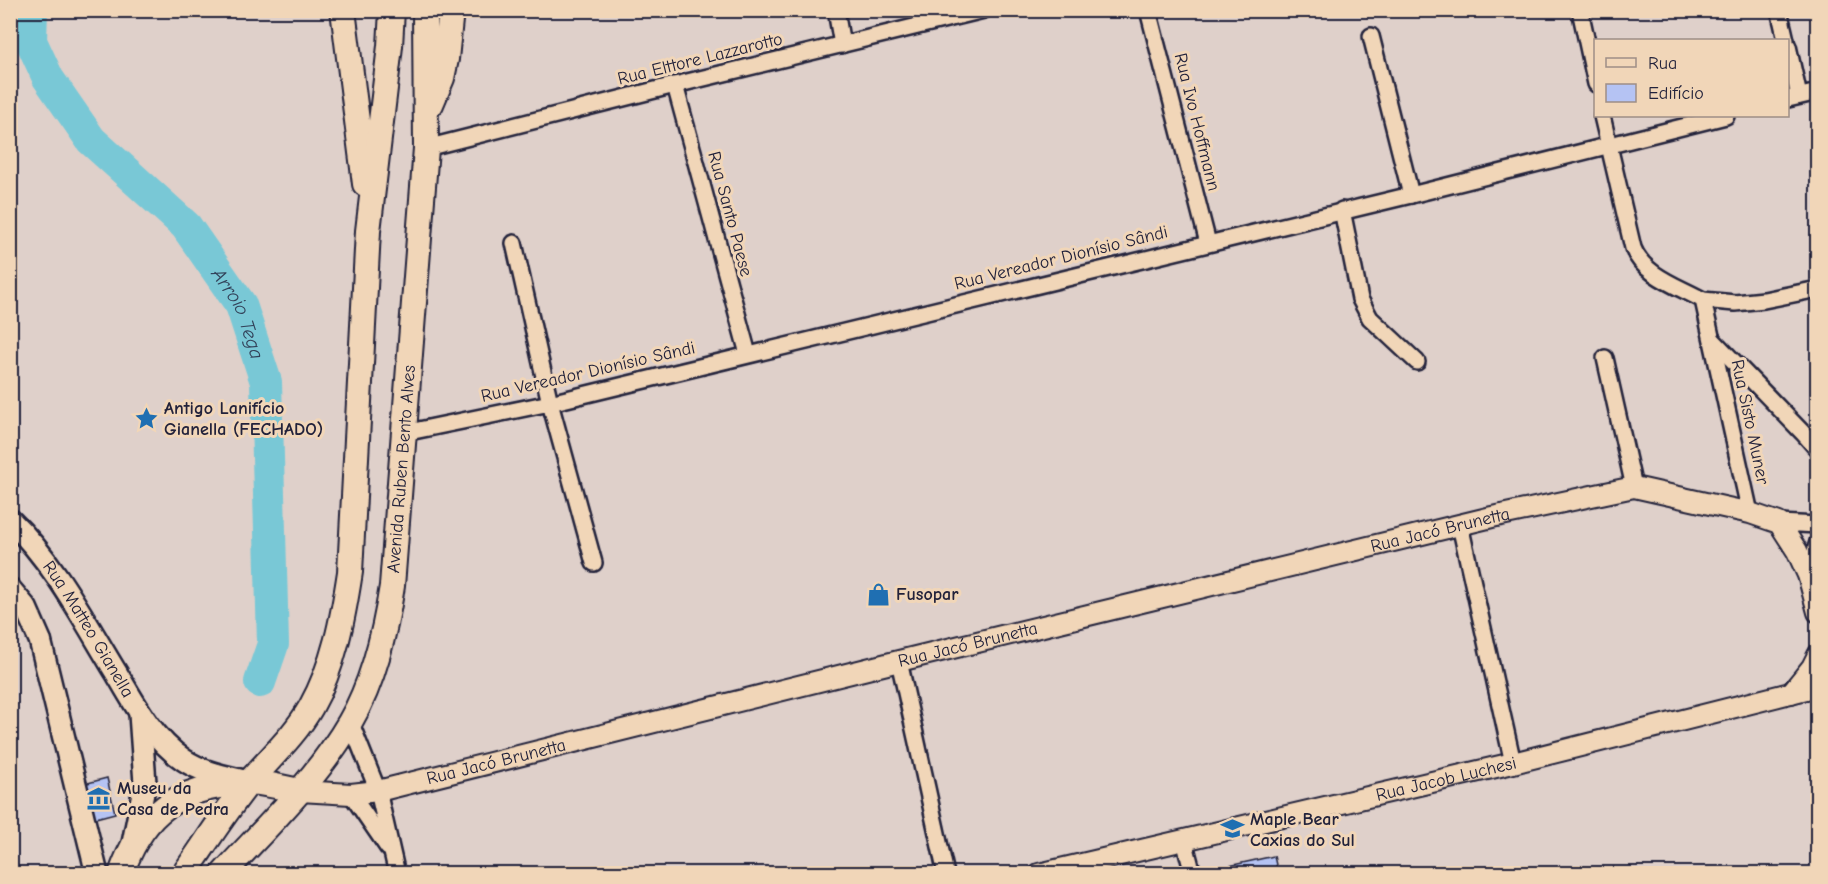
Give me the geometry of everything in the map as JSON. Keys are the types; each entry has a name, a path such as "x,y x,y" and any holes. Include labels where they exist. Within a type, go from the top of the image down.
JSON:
{"main road":[{"path":"343,10 366,190 368,231"},
{"path":"183,873 249,782 289,739 311,707 335,646 343,615 350,572 368,231 390,46 392,10"},
{"name":"Avenida Ruben Bento Alves","path":"223,873 300,791 350,721 373,667 388,615 426,148 425,10"},
{"path":"427,115 442,78 451,10"},
{"name":"Rua Matteo Gianella","path":"10,520 45,560 140,713 166,745 184,760 209,773 249,782"},
{"path":"10,589 26,608 40,640 97,873"},
{"path":"122,873 132,845 145,783 140,713"},
{"path":"132,845 152,817 170,802 207,787 249,782 300,791"}],"street":[{"path":"836,10 842,45"},
{"name":"Rua Elttore Lazzarotto","path":"426,148 984,10"},
{"name":"Rua Ivo Hoffmann","path":"1148,10 1208,243"},
{"path":"1580,10 1594,75"},
{"path":"1779,10 1786,39"},
{"path":"1371,36 1411,195"},
{"path":"1789,56 1793,98 1818,92"},
{"name":"Rua Santo Paese","path":"675,85 748,354"},
{"path":"1602,117 1633,248 1637,260 1646,269 1703,300 1745,302 1818,289"},
{"name":"Rua Vereador Dionísio Sândi","path":"404,433 550,403 1411,195 1722,117"},
{"path":"1342,210 1360,299 1370,318 1417,362"},
{"path":"514,243 550,403 594,563"},
{"name":"Rua Sisto Muner","path":"1703,300 1750,513"},
{"name":"Rua Sisto Muner","path":"1713,340 1818,450"},
{"path":"1605,358 1635,487 1750,513 1779,523 1818,525"},
{"name":"Rua Jacó Brunetta","path":"300,791 351,794 378,791 899,661 1460,525 1635,487"},
{"path":"1779,523 1797,551 1808,575 1818,612"},
{"path":"1460,525 1513,763"},
{"path":"1808,575 1818,542"},
{"path":"1791,693 1812,668 1818,656"},
{"path":"899,661 946,873"},
{"name":"Rua Jacob Luchesi","path":"1039,873 1513,763 1818,686"},
{"path":"350,721 378,791 397,873"},
{"path":"351,794 393,855"},
{"path":"1184,840 1193,873"}],"building":[{"name":"Museu da Casa de Pedra","path":"107,778 115,813 92,819 84,784"},
{"path":"1274,856 1278,874 1207,874 1206,871"}],"waterway":[{"name":"Arroio Tega","path":"32,10 31,41 48,78 91,140 186,226 241,305 266,382 273,644 260,682"}],"place":[{"name":"Antigo Lanifício Gianella (FECHADO)","path":"146,418"},
{"name":"Fusopar","path":"878,594"},
{"name":"Museu da Casa de Pedra","path":"99,798"},
{"name":"Maple Bear Caxias do Sul","path":"1232,829"}]}
